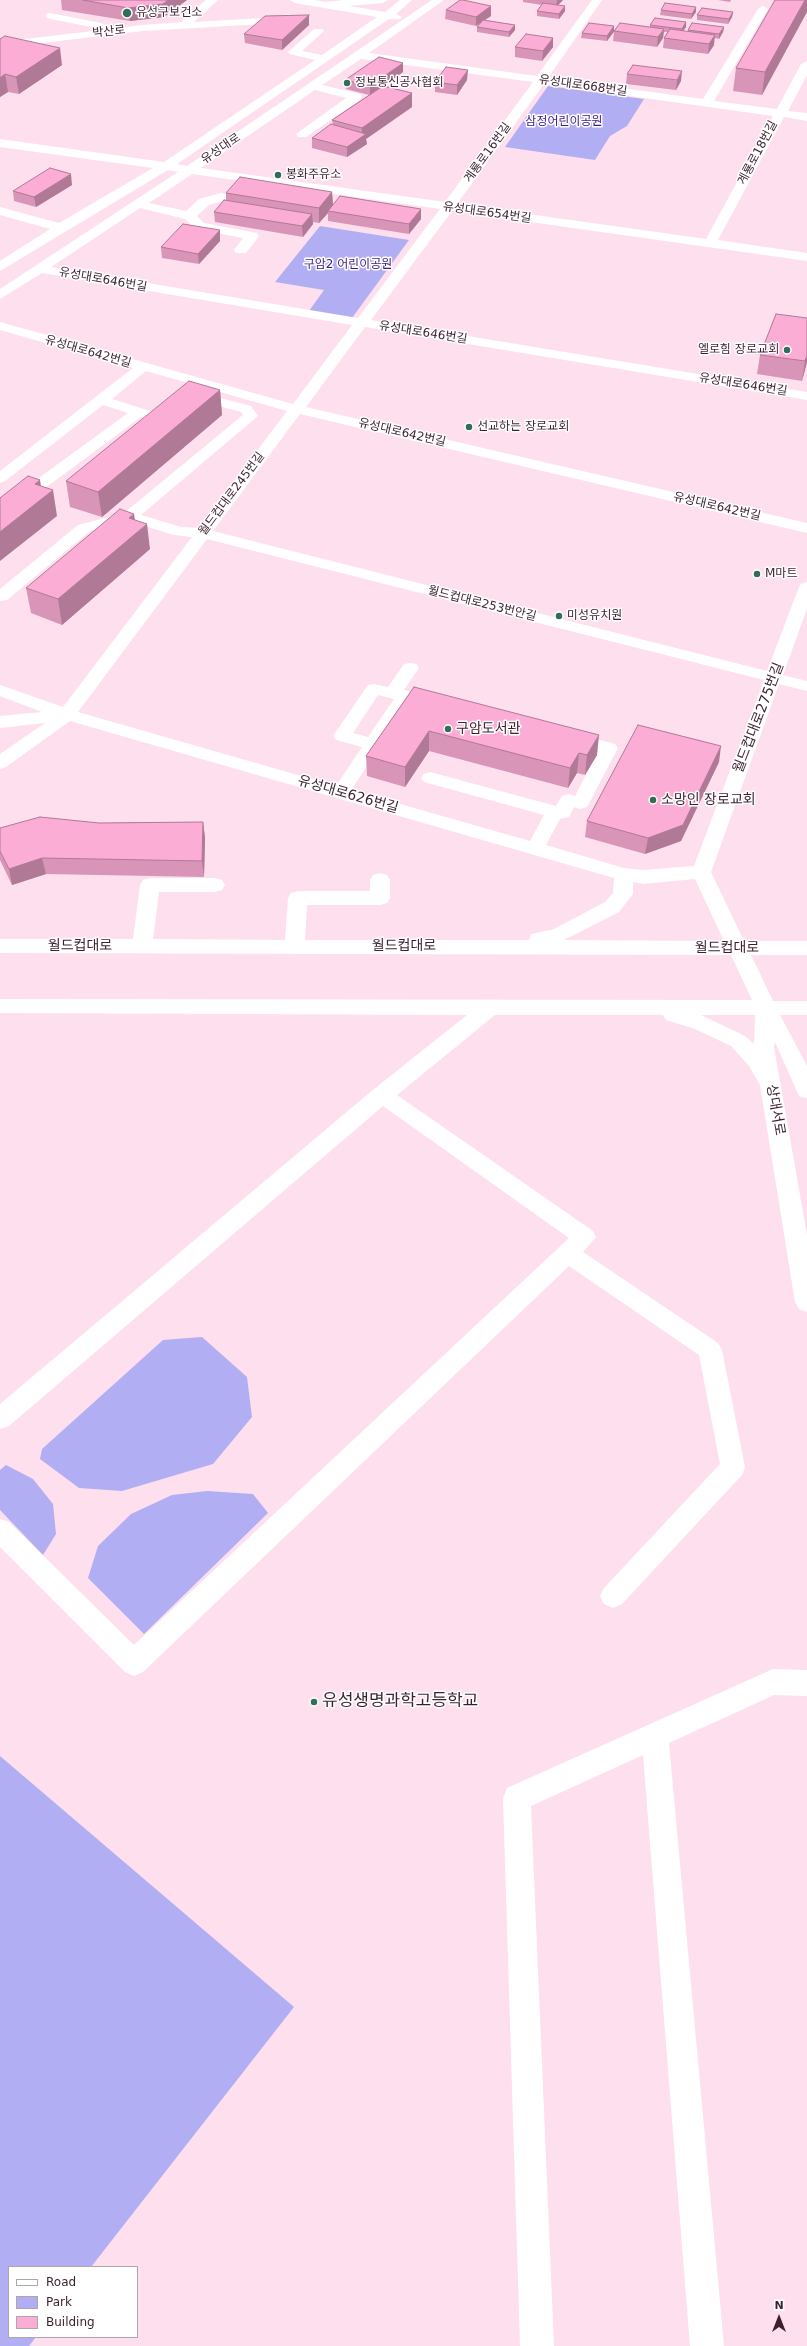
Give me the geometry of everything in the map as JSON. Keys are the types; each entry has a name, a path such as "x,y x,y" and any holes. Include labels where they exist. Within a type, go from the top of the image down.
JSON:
{"street":[{"path":"188,25 188,20 213,0"},
{"path":"295,0 411,20"},
{"path":"325,5 383,0"},
{"name":"유성대로","path":"0,267 61,228 168,165 323,59 382,15 407,0"},
{"name":"유성대로","path":"0,295 191,169 439,0"},
{"name":"계룡로16번길","path":"448,208 597,0"},
{"path":"707,103 763,9"},
{"path":"50,16 96,24 106,28 108,31"},
{"name":"박산로","path":"0,45 108,31 264,21 290,16"},
{"path":"318,31 294,52 323,59"},
{"path":"0,52 29,50 42,52"},
{"name":"유성대로668번길","path":"360,55 807,117"},
{"name":"계룡로18번길","path":"710,243 807,64"},
{"path":"302,134 356,97 313,86"},
{"name":"유성대로654번길","path":"0,143 168,165 252,180 807,257"},
{"path":"189,216 204,202 221,197"},
{"path":"138,204 189,216 200,226 252,236 241,250"},
{"name":"월드컵대로245번길","path":"0,763 67,715 448,208"},
{"path":"0,211 61,228"},
{"name":"유성대로646번길","path":"39,269 807,396"},
{"name":"유성대로642번길","path":"0,326 296,409 807,528"},
{"path":"0,478 143,367"},
{"path":"1,596 84,528 130,516 251,416 246,409 198,396 165,420 101,400"},
{"path":"28,494 139,412"},
{"name":"월드컵대로253번안길","path":"130,516 180,532 203,533 807,686"},
{"name":"월드컵대로275번길","path":"701,872 807,587"},
{"path":"340,793 373,744 399,695 410,668"},
{"path":"373,744 342,736 374,689 451,708"},
{"name":"유성대로626번길","path":"0,690 67,715 624,874 643,877 701,872"},
{"path":"0,722 67,715"},
{"path":"430,778 562,814 569,800 580,803 609,748 556,735"},
{"path":"536,848 556,812"},
{"path":"701,872 766,1008 788,1047 807,1090"},
{"path":"500,946 559,935 602,914 612,907 623,894 624,874"},
{"path":"295,946 298,898 380,898 380,880"},
{"path":"142,946 150,885 215,885"},
{"name":"월드컵대로","path":"0,946 500,946 807,948"},
{"path":"0,1006 807,1008"},
{"path":"0,1419 382,1095 489,1008"},
{"path":"650,1008 702,1023 738,1041 757,1062 772,1088"},
{"name":"상대서로","path":"766,1008 764,1047 807,1302"},
{"path":"0,1530 134,1662 586,1237 382,1095"},
{"path":"568,1254 710,1350 733,1467 613,1596"},
{"path":"537,2346 517,1798 773,1682 807,1683"},
{"path":"655,1735 707,2346"}],"green space":[{"name":"삼정어린이공원","path":"548,86 644,99 627,126 610,136 595,160 505,147"},
{"name":"구암2 어린이공원","path":"320,226 409,240 352,318 309,311 324,290 275,282"},
{"path":"202,1337 247,1377 252,1417 213,1464 122,1491 79,1488 40,1459 42,1449 163,1340"},
{"path":"6,1465 33,1479 53,1504 56,1534 43,1555 0,1510 0,1470"},
{"path":"207,1491 253,1494 268,1513 144,1634 88,1578 98,1546 131,1514 172,1495"},
{"path":"0,1756 294,2007 92,2266 8,2266 8,2338 35,2338 29,2346 0,2346"}],"building":[{"path":"83,0 168,0 163,4 128,8"},
{"path":"460,0 491,6 476,17 446,10"},
{"path":"775,0 805,0 765,72 736,68"},
{"path":"543,3 565,6 559,14 537,11"},
{"path":"665,3 696,7 692,14 661,10"},
{"path":"702,8 733,12 729,19 697,15"},
{"path":"309,15 282,40 244,34 265,16"},
{"path":"655,18 686,22 682,29 650,25"},
{"path":"483,20 515,25 509,32 477,27"},
{"path":"589,23 614,26 607,36 582,33"},
{"path":"620,23 664,29 658,37 614,31"},
{"path":"692,23 724,27 719,34 688,30"},
{"path":"670,29 715,35 709,44 664,38"},
{"path":"526,34 553,38 543,51 515,47"},
{"path":"5,36 60,48 16,77 5,74 0,78 0,39"},
{"path":"379,57 403,63 370,86 345,80"},
{"path":"633,65 682,71 677,80 627,74"},
{"path":"446,67 468,70 457,85 435,82"},
{"path":"383,86 412,93 362,128 332,120"},
{"path":"331,124 366,134 347,147 312,138"},
{"path":"50,168 71,174 34,197 13,191"},
{"path":"240,177 332,192 319,208 226,193"},
{"path":"340,196 421,209 409,224 328,211"},
{"path":"224,200 312,214 302,226 214,212"},
{"path":"183,224 220,230 198,254 161,247"},
{"path":"776,314 807,318 807,355 805,361 760,355"},
{"path":"189,381 220,390 98,492 66,481"},
{"path":"28,476 40,480 35,484 53,490 0,532 0,498"},
{"path":"120,509 134,514 129,518 147,524 58,599 26,588"},
{"path":"414,687 599,735 587,755 579,753 570,768 429,731 405,767 366,756"},
{"name":"소망인 장로교회","path":"638,725 721,746 683,825 648,838 587,821"},
{"path":"40,817 99,823 203,822 202,861 42,858 9,869 0,851 0,828"}],"place":[{"name":"유성구보건소","path":"127,13"},
{"name":"정보통신공사협회","path":"347,83"},
{"name":"봉화주유소","path":"278,175"},
{"name":"엘로힘 장로교회","path":"787,350"},
{"name":"선교하는 장로교회","path":"469,427"},
{"name":"M마트","path":"757,574"},
{"name":"미성유치원","path":"559,616"},
{"name":"구암도서관","path":"448,729"},
{"name":"소망인 장로교회","path":"653,800"},
{"name":"유성생명과학고등학교","path":"314,1702"}]}
